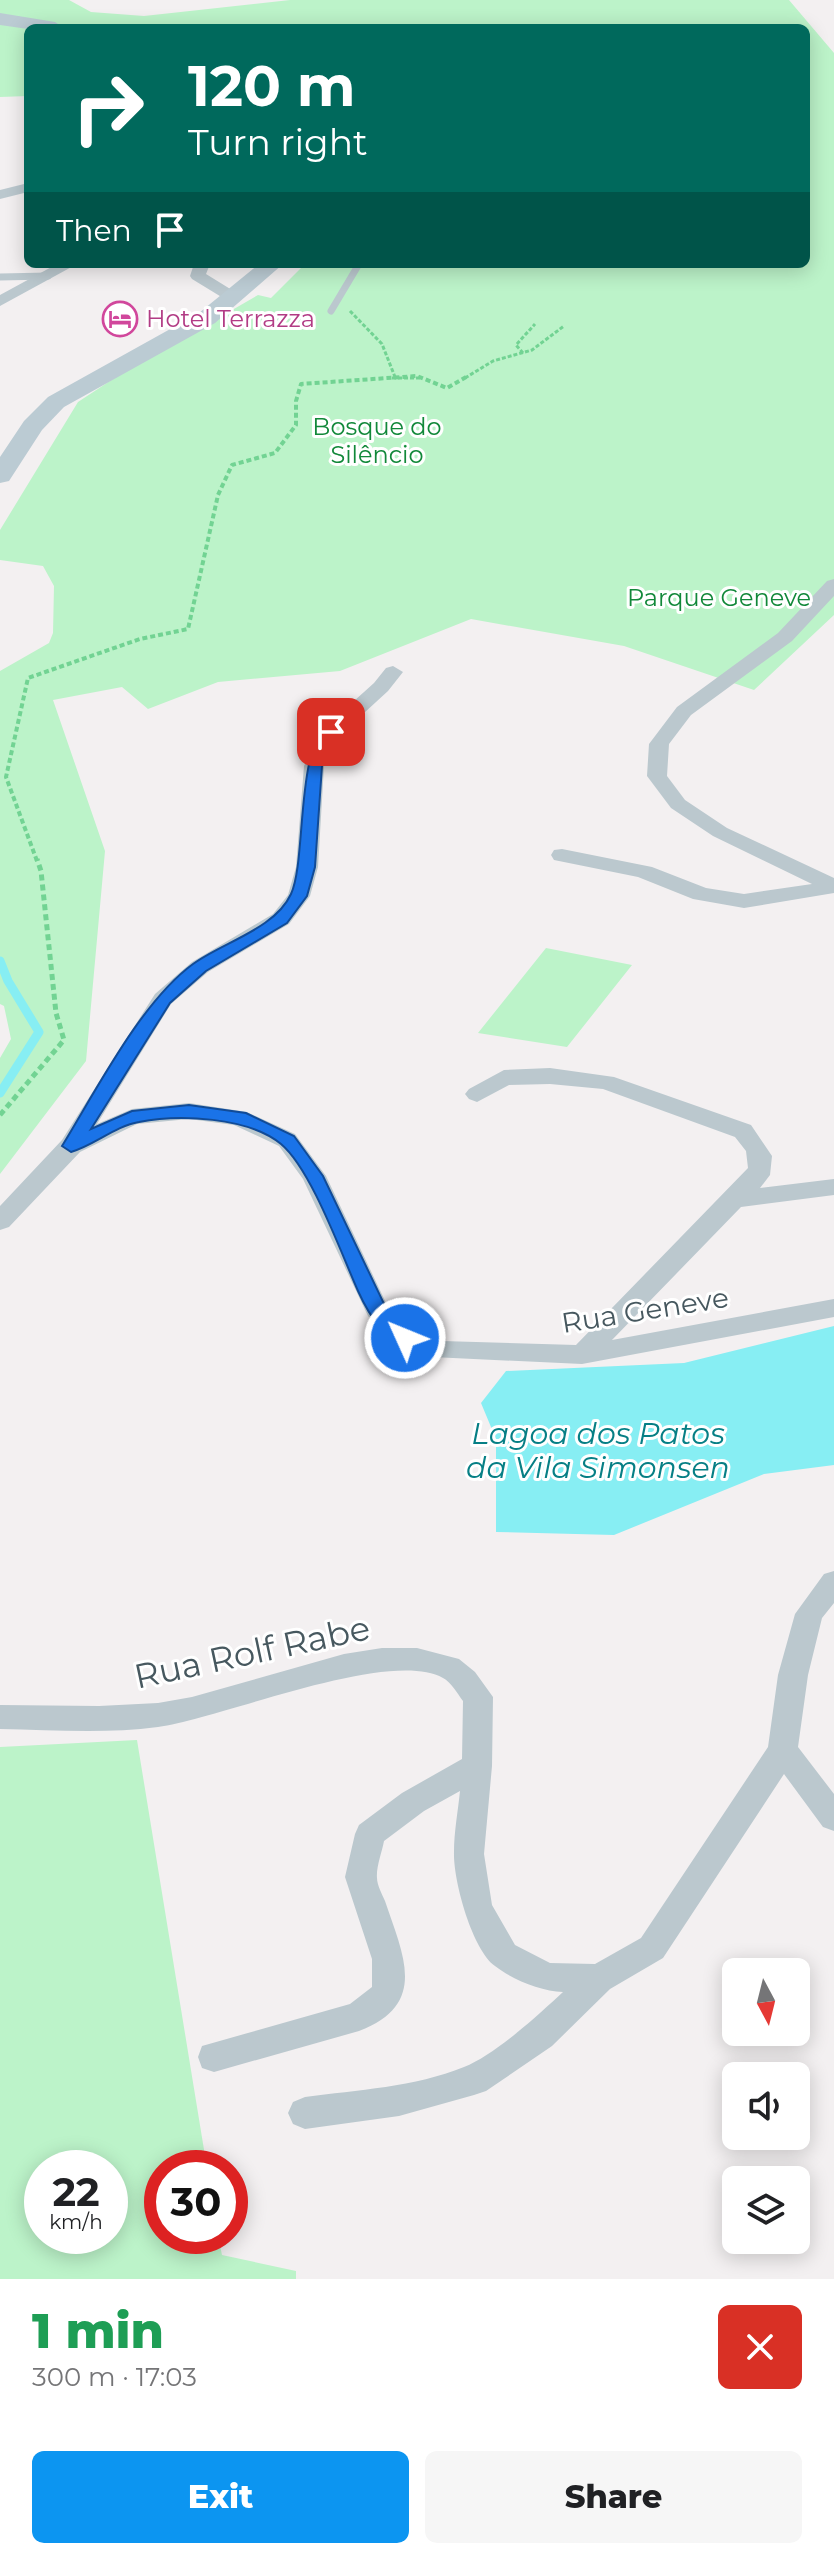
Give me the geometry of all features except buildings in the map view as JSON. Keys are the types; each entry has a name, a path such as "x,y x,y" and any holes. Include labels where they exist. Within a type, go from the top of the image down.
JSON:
{"street":[{"path":"0,19 31,24"},
{"path":"0,195 24,188"},
{"path":"0,301 63,268"},
{"path":"201,268 198,276 234,298"},
{"path":"0,476 33,426 56,402 207,318 268,268"},
{"path":"834,585 785,637 684,711 659,744 657,776 678,804 720,832 834,886"},
{"path":"71,1146 163,999 200,967 281,919 299,896 307,867 314,766 331,732 381,687 393,672"},
{"path":"562,855 644,872 701,894 744,901 834,886"},
{"path":"477,1094 504,1078 550,1076 606,1082 743,1131 757,1146 762,1162 758,1175 582,1355"},
{"name":"Rua Geneve","path":"0,1221 71,1146 132,1117 189,1111 239,1118 287,1140 314,1176 377,1310 405,1338 441,1350 582,1355 834,1308"},
{"path":"736,1199 834,1187"},
{"path":"305,2113 399,2100 474,2080 540,2035 599,1979 652,1948 783,1750 793,1675 809,1614 834,1582"},
{"name":"Rua Rolf Rabe","path":"0,1717 87,1719 160,1715 241,1697 355,1663 413,1660 451,1668 478,1697 477,1766 469,1854 477,1907 504,1955 547,1977 599,1979"},
{"path":"783,1750 834,1818"},
{"path":"214,2057 359,2016 388,1994 388,1959 361,1877 370,1834 413,1802 477,1766"}],"lane":[{"path":"331,311 357,268"},
{"path":"0,277 52,276"}],"path":[{"path":"331,311 353,311 382,344 395,377"},
{"path":"523,353 516,345 535,324"},
{"path":"0,1115 64,1040 56,1013 41,871 6,777 28,678 140,639 188,629 218,495 232,465 275,453 296,425 296,401 301,384 417,376 447,388 493,361 532,350 564,326"}],"green space":[{"name":"Bosque do Silêncio","path":"0,0 69,0 91,12 144,16 290,0 789,0 809,24 24,24 24,96 0,97"},
{"name":"Bosque do Silêncio","path":"810,25 834,53 834,615 754,690 624,646 471,619 340,671 218,682 148,709 122,687 53,700 105,851 86,1061 0,1174 0,1058 11,1039 4,1006 0,1004 0,671 49,643 53,633 54,586 43,566 0,560 0,530 78,402 258,295 271,298 301,268 810,268"},
{"path":"546,948 632,965 567,1047 478,1033"},
{"path":"137,1740 204,2150 144,2150 144,2254 222,2254 296,2271 296,2279 0,2279 0,1747"}],"water":[{"name":"Lagoa dos Patos da Vila Simonsen","path":"834,1326 834,1465 764,1474 614,1535 496,1532 496,1439 481,1403 506,1371 684,1363"}],"waterway":[{"path":"0,961 8,981 39,1032 0,1093"}],"place":[{"name":"Hotel Terrazza","path":"120,319"}],"route":[{"path":"331,732 314,766 307,867 299,896 281,919 200,967 163,999 71,1146 132,1117 189,1111 239,1118 287,1140 314,1176 377,1310 405,1338"}],"park label":[{"name":"Parque Geneve","path":"719,598"}]}
